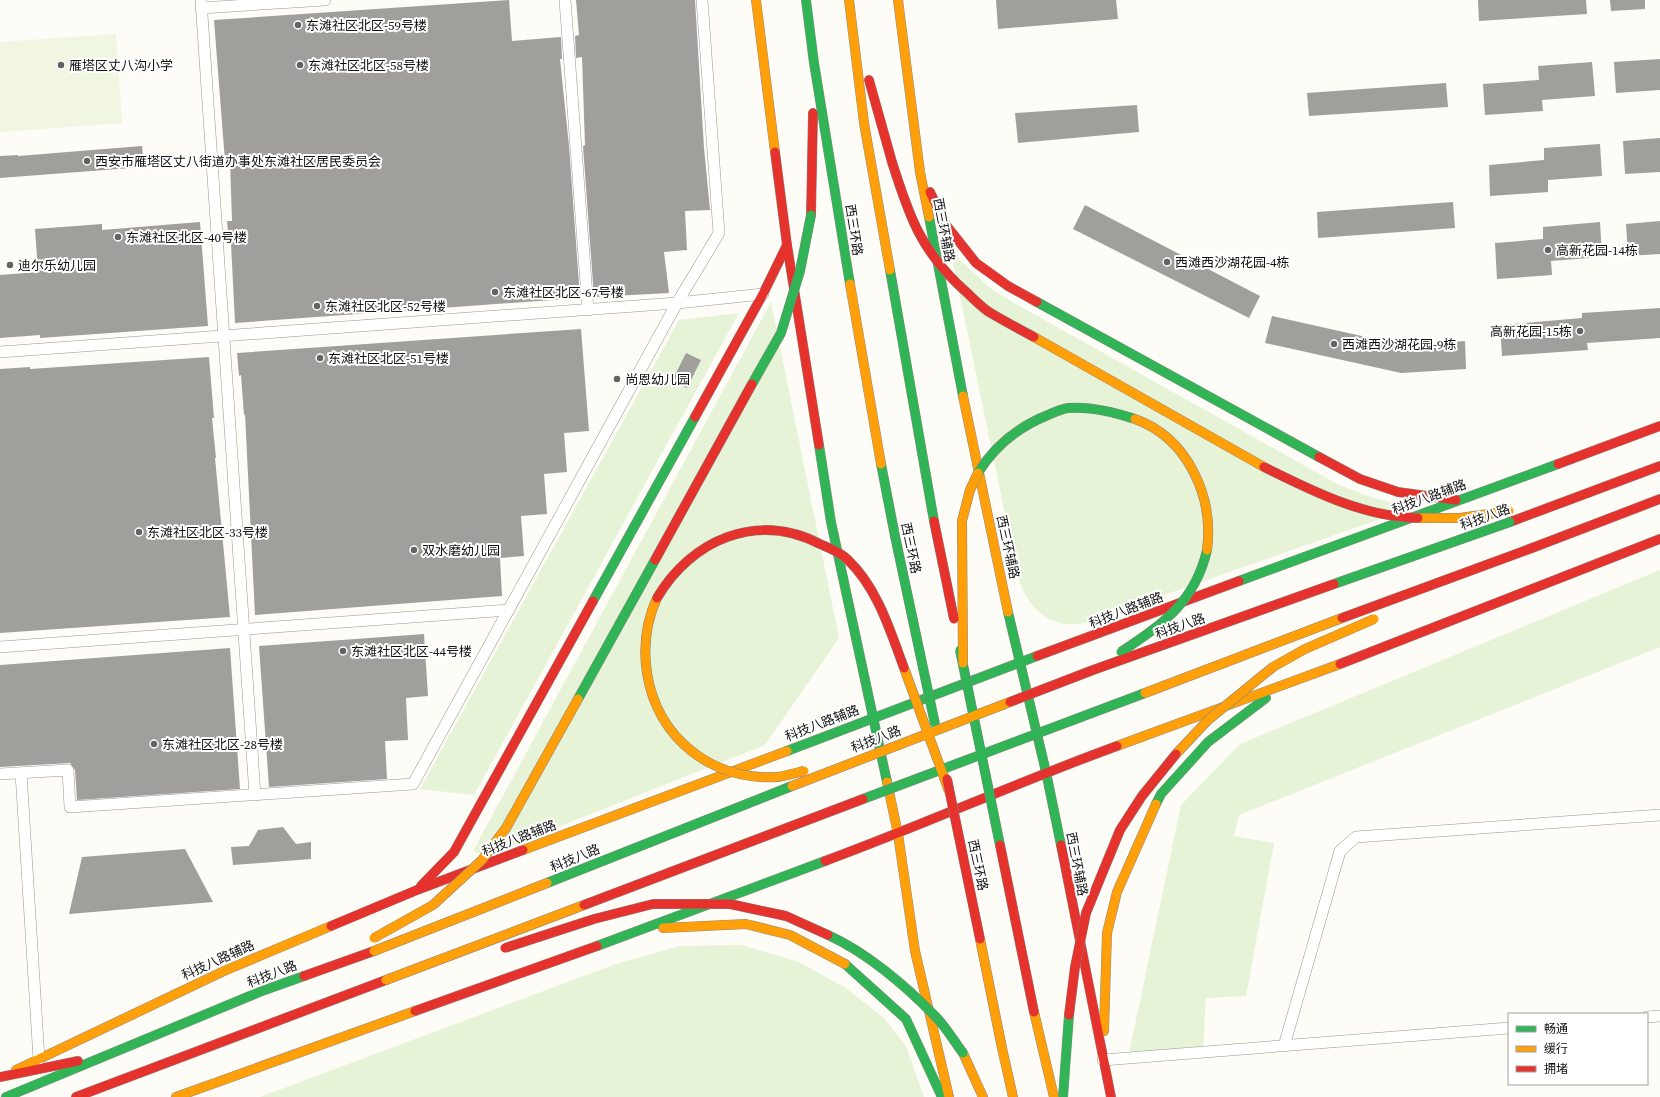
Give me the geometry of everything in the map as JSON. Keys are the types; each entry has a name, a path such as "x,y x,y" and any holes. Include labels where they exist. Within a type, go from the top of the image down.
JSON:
{"main road":[{"path":"756,0 787,245 831,522 898,834 915,951 949,1097"},
{"name":"西三环路","path":"806,0 814,63 867,391 895,536 1013,1097"},
{"name":"西三环路","path":"849,0 864,123 934,521 1034,1012 1054,1097"},
{"name":"西三环辅路","path":"898,0 920,172 960,382 1019,663 1046,772 1111,1097"},
{"path":"851,14 892,162 911,217 929,252 959,287 988,311 1285,479 1346,505 1371,512 1412,519 1446,520 1486,516 1594,492"},
{"path":"369,941 433,905 482,860 506,828 781,333 800,271 811,215 814,63"},
{"path":"920,172 946,225 976,262 1008,286 1360,479 1398,492 1458,500"},
{"path":"417,890 454,852 764,294 787,245"},
{"path":"963,663 962,531 965,507 974,480 993,449 1013,432 1040,417 1066,408 1095,409 1125,415 1158,430 1179,449 1205,498 1209,521 1204,563 1198,580 1188,596 1161,626 1093,670"},
{"name":"科技八路辅路","path":"3,1076 224,971 417,890 874,717 1660,426"},
{"name":"科技八路","path":"6,1097 262,991 374,950 1093,670 1594,492 1660,466"},
{"path":"76,1097 1660,499"},
{"path":"859,760 777,777 754,775 729,770 709,762 678,740 660,715 646,673 644,653 647,626 655,600 667,579 683,562 726,537 751,530 775,530 809,536 847,559 875,594 950,792"},
{"path":"176,1097 647,928 898,834 1046,772 1279,688 1660,539"},
{"path":"1404,605 1532,548"},
{"path":"1063,1097 1069,1015 1075,967 1086,913 1120,830 1142,796 1161,771 1208,720 1273,667 1305,649 1383,614"},
{"path":"1103,1060 1106,933 1117,892 1161,794 1208,742 1279,688"},
{"path":"442,959 507,948 594,919 653,904 730,904 786,916 842,941 897,980 936,1016 963,1054 983,1097"},
{"path":"647,928 746,924 790,935 847,965 906,1019 942,1097"},
{"path":"262,991 352,949"},
{"name":"科技八路","path":"3,1076 109,1055"},
{"path":"88,1097 136,1074"}],"street":[{"path":"255,795 222,336 201,4 325,0"},
{"path":"566,0 588,310"},
{"path":"0,774 68,770 70,807 413,784 677,303 719,233 702,0"},
{"path":"0,352 588,310 764,294"},
{"path":"0,647 509,610"},
{"path":"21,773 39,1059"},
{"path":"1284,1046 1340,851 1356,837 1660,815"},
{"path":"1648,1017 1660,1016"},
{"path":"1103,1060 1508,1028"}],"green space":[{"name":"雁塔区丈八沟小学","path":"116,34 122,123 0,132 0,42"},
{"path":"956,256 990,288 1014,303 1339,485 1374,498 1405,506 1400,512 1085,623 1062,623 1051,620 1042,615 1028,599 1018,577 952,258"},
{"path":"771,302 839,638 765,745 510,846 482,854 473,851"},
{"path":"739,313 474,795 420,789 679,320"},
{"path":"1660,570 1660,647 1239,815 1234,836 1274,843 1246,996 1206,998 1203,1050 1128,1058 1181,805 1240,744"},
{"path":"742,945 799,962 844,987 883,1017 906,1046 924,1097 260,1097 616,964 680,946"}],"building":[{"path":"509,0 512,41 561,37 562,59 560,59 569,146 580,298 235,323 231,243 229,243 227,221 232,221 230,161 225,161 214,20"},
{"path":"576,0 695,0 704,148 710,210 685,211 687,250 664,252 669,293 594,297 583,146 585,145 582,57 576,58 575,36 579,35"},
{"path":"996,0 1116,0 1118,19 998,29"},
{"path":"1478,0 1586,0 1587,14 1479,21"},
{"path":"1610,0 1645,0 1645,9 1611,11"},
{"path":"1660,59 1660,90 1616,93 1614,62"},
{"path":"1592,62 1595,96 1542,100 1543,111 1485,115 1483,84 1539,80 1538,66"},
{"path":"1446,83 1448,107 1309,116 1307,93"},
{"path":"1137,105 1139,132 1018,143 1015,113"},
{"path":"1660,138 1660,172 1625,174 1623,141"},
{"path":"1600,144 1602,176 1548,180 1548,192 1490,196 1489,165 1544,160 1544,148"},
{"name":"西安市雁塔区丈八街道办事处东滩社区居民委员会","path":"142,146 144,167 0,178 0,156 18,156"},
{"path":"1453,202 1455,228 1318,238 1317,212"},
{"name":"西滩西沙湖花园-4栋","path":"1085,205 1260,296 1249,318 1073,229"},
{"path":"1660,221 1660,254 1628,256 1626,224"},
{"path":"200,222 208,326 40,338 40,335 0,338 0,275 38,272 35,229 102,224 102,230"},
{"name":"高新花园-14栋","path":"1600,222 1602,257 1551,261 1552,275 1497,279 1495,243 1543,239 1543,227"},
{"name":"高新花园-15栋","path":"1660,308 1660,338 1587,343 1588,350 1502,356 1500,325 1582,318 1582,313"},
{"name":"西滩西沙湖花园-9栋","path":"1272,316 1402,345 1465,341 1466,369 1401,373 1265,343"},
{"path":"581,329 589,431 564,433 567,472 544,474 547,514 521,516 524,556 500,558 502,596 255,615 245,414 244,415 241,375 239,376 237,353"},
{"path":"686,353 701,360 687,388 672,381"},
{"path":"209,357 214,418 212,418 215,458 230,617 0,633 0,369 30,367 30,369"},
{"path":"424,634 428,696 406,698 408,740 385,741 387,779 269,787 259,646"},
{"path":"230,648 240,789 77,800 75,770 70,763 0,767 0,665"},
{"path":"283,827 296,844 311,842 311,859 233,865 231,847 249,846 258,830"},
{"path":"185,849 213,902 69,914 82,857"}],"traffic: fast":[{"path":"806,0 814,63 850,284"},
{"path":"752,384 781,333 800,271 811,215"},
{"path":"929,217 963,396"},
{"path":"890,270 934,521"},
{"path":"1037,302 1319,457"},
{"path":"978,473 992,454 1017,431 1060,410 1068,408 1094,409 1135,419"},
{"path":"593,601 695,417"},
{"path":"819,445 831,522 887,782"},
{"path":"881,464 895,536"},
{"path":"1239,581 1558,464"},
{"path":"1334,584 1510,522"},
{"path":"895,536 935,724"},
{"path":"1121,652 1164,621 1186,598 1202,568 1207,550"},
{"path":"578,699 655,560"},
{"path":"1008,612 1046,772 1061,845"},
{"path":"960,650 1000,845"},
{"path":"787,751 1037,656"},
{"path":"863,799 1145,693"},
{"path":"1156,804 1161,794 1208,742 1266,698"},
{"path":"547,883 792,786"},
{"path":"597,946 825,861"},
{"path":"828,935 871,960 898,982 939,1020 963,1053"},
{"path":"845,964 906,1019 941,1095"},
{"path":"6,1097 262,991 304,976"},
{"path":"1063,1097 1069,1015"}],"traffic: slow":[{"path":"756,0 775,152"},
{"path":"849,0 864,123 890,270"},
{"path":"898,0 920,172 929,217"},
{"path":"850,284 881,464"},
{"path":"1034,337 1264,467"},
{"path":"963,396 1008,612"},
{"path":"1135,419 1154,428 1170,440 1183,455 1194,472 1201,490 1206,510 1208,530 1207,550"},
{"path":"963,663 962,521 970,490 978,473"},
{"path":"1418,518 1460,518 1509,511"},
{"path":"657,598 650,616 646,635 645,654 647,673 653,696 662,717 675,736 691,751 710,763 731,772 753,776 777,777 804,771"},
{"path":"1145,693 1342,618"},
{"path":"1176,754 1208,720 1273,667 1305,649 1374,619"},
{"path":"1117,746 1340,664"},
{"path":"904,668 949,791"},
{"path":"374,938 433,905 482,860 506,828 578,699"},
{"path":"792,786 1010,702"},
{"path":"523,850 787,751"},
{"path":"887,782 898,834 915,951 949,1097"},
{"path":"1104,1031 1107,933 1117,892 1156,804"},
{"path":"374,951 547,883"},
{"path":"386,980 584,905"},
{"path":"663,928 746,924 790,935 845,964"},
{"path":"16,1070 224,971 331,926"},
{"path":"980,939 1002,1048"},
{"path":"176,1097 415,1011"},
{"path":"1034,1012 1054,1097"},
{"path":"1002,1048 1013,1097"},
{"path":"963,1053 983,1097"}],"traffic: jam":[{"path":"869,80 892,162"},
{"path":"811,215 813,113"},
{"path":"775,152 787,245 819,445"},
{"path":"892,162 904,199 918,232 927,247 949,276 986,310 1034,337"},
{"path":"930,192 946,225 976,263 1008,286 1037,302"},
{"path":"695,417 763,294 787,245"},
{"path":"655,560 752,384"},
{"path":"1558,464 1660,426"},
{"path":"1319,457 1360,479 1398,492 1456,500"},
{"path":"1510,522 1660,466"},
{"path":"1264,467 1301,485 1358,508 1398,517 1418,518"},
{"path":"1532,548 1660,499"},
{"path":"934,521 954,619"},
{"path":"657,598 671,578 688,560 707,547 728,537 750,531 773,530 796,534 838,552 847,559 867,582 882,610 904,668"},
{"path":"1340,664 1660,539"},
{"path":"1342,618 1532,548"},
{"path":"1037,656 1239,581"},
{"path":"1010,702 1093,670 1334,584"},
{"path":"421,886 454,852 593,601"},
{"path":"825,861 1117,746"},
{"path":"1069,1015 1075,967 1086,913 1120,830 1142,796 1176,754"},
{"path":"947,779 980,939"},
{"path":"584,905 863,799"},
{"path":"1000,845 1034,1012"},
{"path":"1061,845 1111,1097"},
{"path":"331,926 417,890 523,850"},
{"path":"505,948 594,919 653,904 730,904 786,916 828,935"},
{"path":"415,1011 597,946"},
{"path":"304,976 374,951"},
{"path":"76,1097 386,980"},
{"path":"0,1077 78,1061"}],"place":[{"name":"东滩社区北区-59号楼","path":"298,25"},
{"name":"雁塔区丈八沟小学","path":"61,65"},
{"name":"东滩社区北区-58号楼","path":"300,65"},
{"name":"西安市雁塔区丈八街道办事处东滩社区居民委员会","path":"87,161"},
{"name":"东滩社区北区-40号楼","path":"118,237"},
{"name":"高新花园-14栋","path":"1548,250"},
{"name":"西滩西沙湖花园-4栋","path":"1167,262"},
{"name":"迪尔乐幼儿园","path":"10,265"},
{"name":"东滩社区北区-67号楼","path":"495,292"},
{"name":"东滩社区北区-52号楼","path":"317,306"},
{"name":"高新花园-15栋","path":"1580,331"},
{"name":"西滩西沙湖花园-9栋","path":"1334,344"},
{"name":"东滩社区北区-51号楼","path":"320,358"},
{"name":"尚恩幼儿园","path":"617,379"},
{"name":"东滩社区北区-33号楼","path":"139,532"},
{"name":"双水磨幼儿园","path":"414,550"},
{"name":"东滩社区北区-44号楼","path":"343,651"},
{"name":"东滩社区北区-28号楼","path":"154,744"}]}
